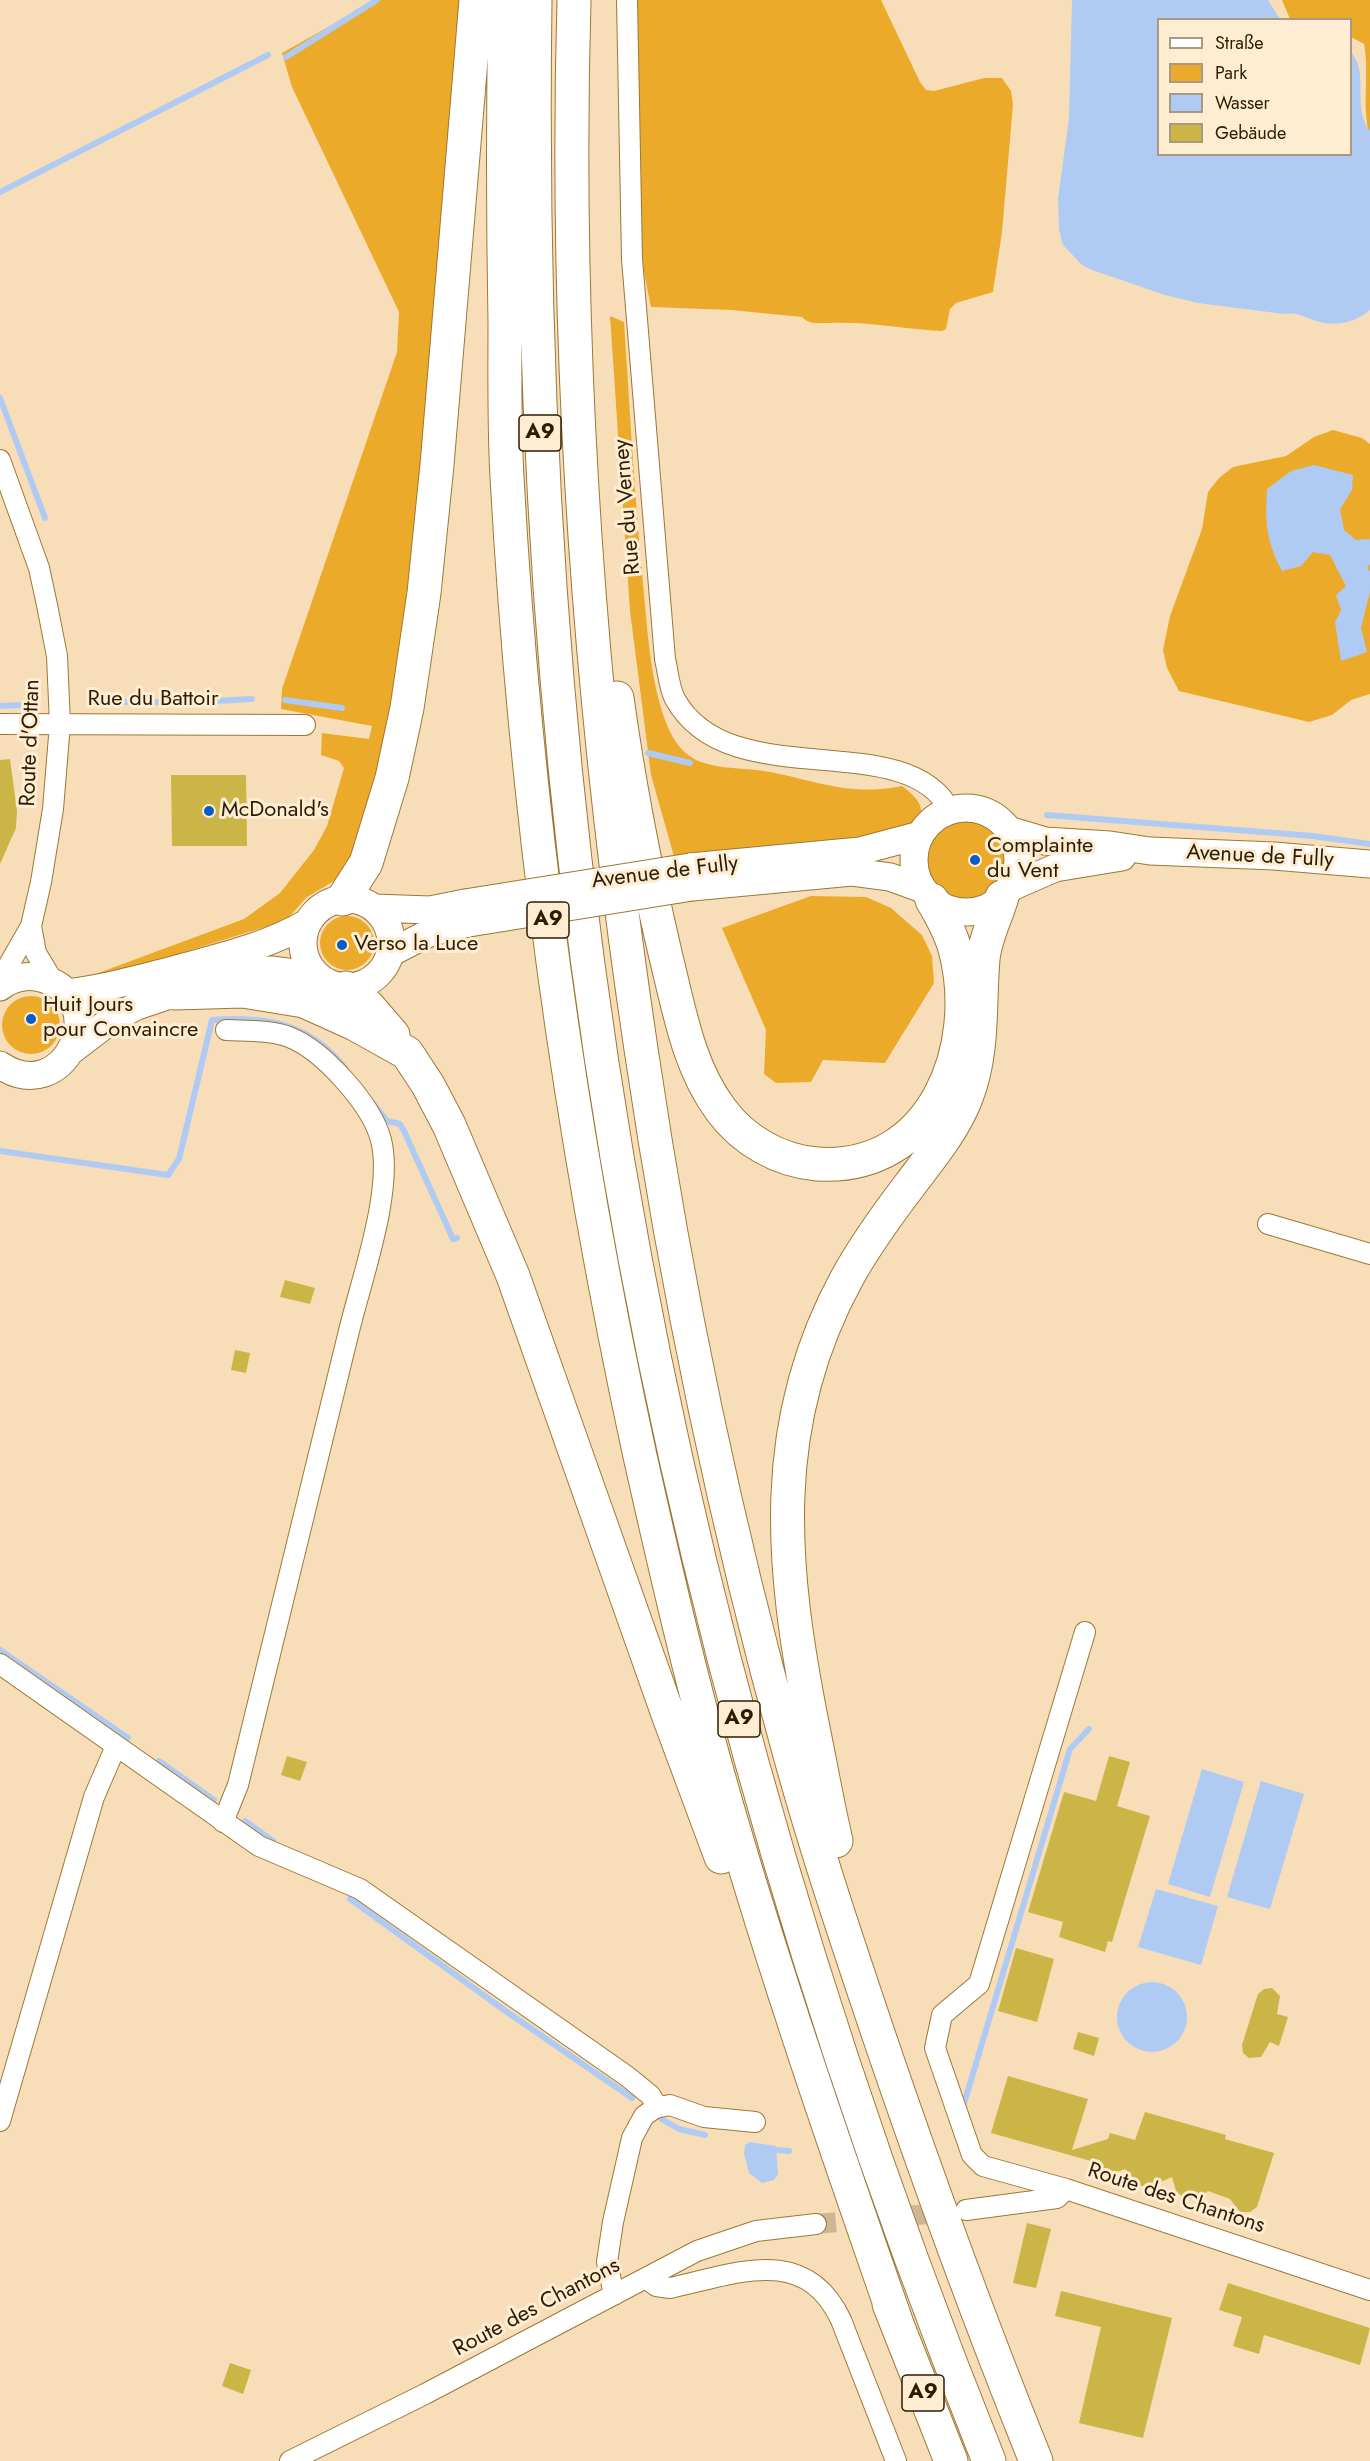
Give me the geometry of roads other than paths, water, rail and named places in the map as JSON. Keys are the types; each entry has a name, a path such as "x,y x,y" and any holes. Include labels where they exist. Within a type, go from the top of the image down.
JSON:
{"highway":[{"path":"343,899 366,863 373,844 392,778 407,708 424,593 437,465 476,0"},
{"name":"A9","path":"505,0 503,121 507,471 519,659 543,883 587,1188 612,1328 651,1505 725,1801 791,2012 897,2324 951,2461"},
{"name":"A9","path":"535,0 534,271 549,586 575,864 622,1187 692,1531 743,1733 775,1848 878,2169 989,2461"},
{"path":"574,0 572,168 575,369 595,687 612,842 655,1142 681,1289 742,1570 788,1750 827,1881 913,2135 969,2291 1036,2461"},
{"path":"575,369 620,716 661,934 685,1032 697,1066 720,1109 746,1136 767,1149 799,1161 846,1163 867,1157 899,1142 932,1110 951,1074 958,1045 961,1011 954,947 927,894"},
{"path":"913,2135 853,1914 806,1692 788,1569 786,1518 788,1471 806,1382 835,1302 866,1246 945,1138 966,1097 978,1058 985,948 1006,892"},
{"path":"331,982 385,1024 429,1086 449,1125 510,1267 673,1728 897,2324"},
{"path":"174,993 243,991 304,1001 355,1024 407,1053"}],"main road":[{"path":"968,808 986,812 1008,830 1015,844 1017,859 1016,874 1006,892 983,909 968,912 952,910 927,894 914,862 920,835 933,820 950,810 968,808"},
{"name":"Avenue de Fully","path":"1008,830 1045,841 1110,845 1150,851 1274,856 1370,864"},
{"name":"Avenue de Fully","path":"374,908 467,913 860,851 911,840 920,835"},
{"name":"Avenue de Fully","path":"1006,892 1055,868 1150,851"},
{"name":"Avenue de Fully","path":"691,877 852,872 890,877 927,894"},
{"path":"0,987 11,980 28,977 60,988 128,982 226,956 290,933 307,923 325,905 343,899 356,900 374,908 385,921 389,931 390,953 377,976 360,986 254,970 230,975 137,1006 114,1018 72,1050 62,1063 42,1073 26,1075 3,1068"},
{"name":"Avenue de Fully","path":"390,953 467,913"},
{"path":"307,923 303,939 303,951 307,962 331,982"},
{"path":"60,988 76,1011 78,1020 78,1030 72,1050"}],"street":[{"name":"Rue du Verney","path":"627,0 630,225 635,315 665,659 674,697 692,722 725,742 743,749 864,765 900,774 937,791 950,810"},
{"name":"Route d'Ottan","path":"0,460 29,538 45,596 57,656 60,724 53,809 31,926 0,980"},
{"name":"Rue du Battoir","path":"0,723 305,724"},
{"name":"Route d'Ottan","path":"31,926 39,959 60,988"},
{"path":"223,1822 241,1773 366,1264 384,1167 381,1141 372,1118 342,1079 322,1059 290,1038 276,1034 226,1030"},
{"path":"1268,1224 1370,1254"},
{"path":"1066,2189 983,2166 972,2155 935,2048 942,2015 979,1984 1085,1632"},
{"path":"0,1664 223,1822 273,1854 343,1881 384,1905 628,2077 650,2095 658,2107"},
{"path":"0,2121 94,1797 116,1746"},
{"path":"614,2295 607,2262 625,2165 640,2121 658,2107 670,2105 704,2117 754,2122"},
{"name":"Route des Chantons","path":"966,2210 1057,2198 1066,2189 1370,2290"},
{"name":"Route des Chantons","path":"290,2461 425,2394 681,2259 725,2240 774,2227 816,2224"},
{"path":"646,2278 656,2286 670,2289 768,2270 792,2272 813,2282 829,2298 841,2320 896,2461"}],"water":[{"path":"1072,0 1268,0 1279,18 1157,18 1157,156 1352,156 1352,54 1359,70 1362,111 1370,131 1370,310 1344,323 1323,323 1297,314 1198,303 1165,295 1082,265 1063,245 1059,230 1058,199 1069,118"},
{"path":"1314,465 1353,475 1352,490 1340,509 1344,530 1356,540 1370,539 1370,564 1367,568 1370,571 1370,591 1361,628 1367,652 1341,661 1335,622 1341,610 1336,595 1346,586 1330,555 1313,552 1301,566 1282,571 1268,531 1267,489 1291,471"},
{"path":"1202,1769 1244,1782 1210,1897 1168,1884"},
{"path":"1261,1781 1304,1794 1270,1909 1227,1897"},
{"path":"1156,1889 1218,1906 1201,1965 1138,1947"},
{"path":"1159,1982 1172,1988 1181,1997 1185,2003 1187,2017 1185,2031 1177,2042 1166,2050 1145,2052 1127,2042 1119,2031 1117,2010 1127,1992 1138,1984"},
{"path":"749,2142 776,2146 778,2174 774,2180 762,2183 749,2173 744,2154 745,2145"}],"waterway":[{"path":"286,57 377,0"},
{"path":"0,192 268,55"},
{"path":"0,398 45,518"},
{"path":"96,702 196,702 252,699"},
{"path":"285,700 342,708"},
{"path":"0,706 19,705"},
{"path":"648,753 690,763"},
{"path":"1047,815 1313,836 1370,844"},
{"path":"0,1151 168,1175 179,1159 212,1020 252,1020 287,1026 318,1041 346,1069"},
{"path":"373,1103 387,1121 400,1124 453,1239 457,1238"},
{"path":"0,1650 128,1738"},
{"path":"963,2107 1070,1749 1089,1729"},
{"path":"159,1761 214,1800"},
{"path":"245,1821 273,1841"},
{"path":"350,1899 507,2012 632,2098"},
{"path":"660,2118 679,2129 705,2135"},
{"path":"777,2150 789,2151"}],"tunnel":[{"path":"816,2224 951,2212"}],"place":[{"name":"McDonald's","path":"209,811"},
{"name":"Complainte du Vent","path":"975,860"},
{"name":"Verso la Luce","path":"342,945"},
{"name":"Huit Jours pour Convaincre","path":"31,1019"}]}
